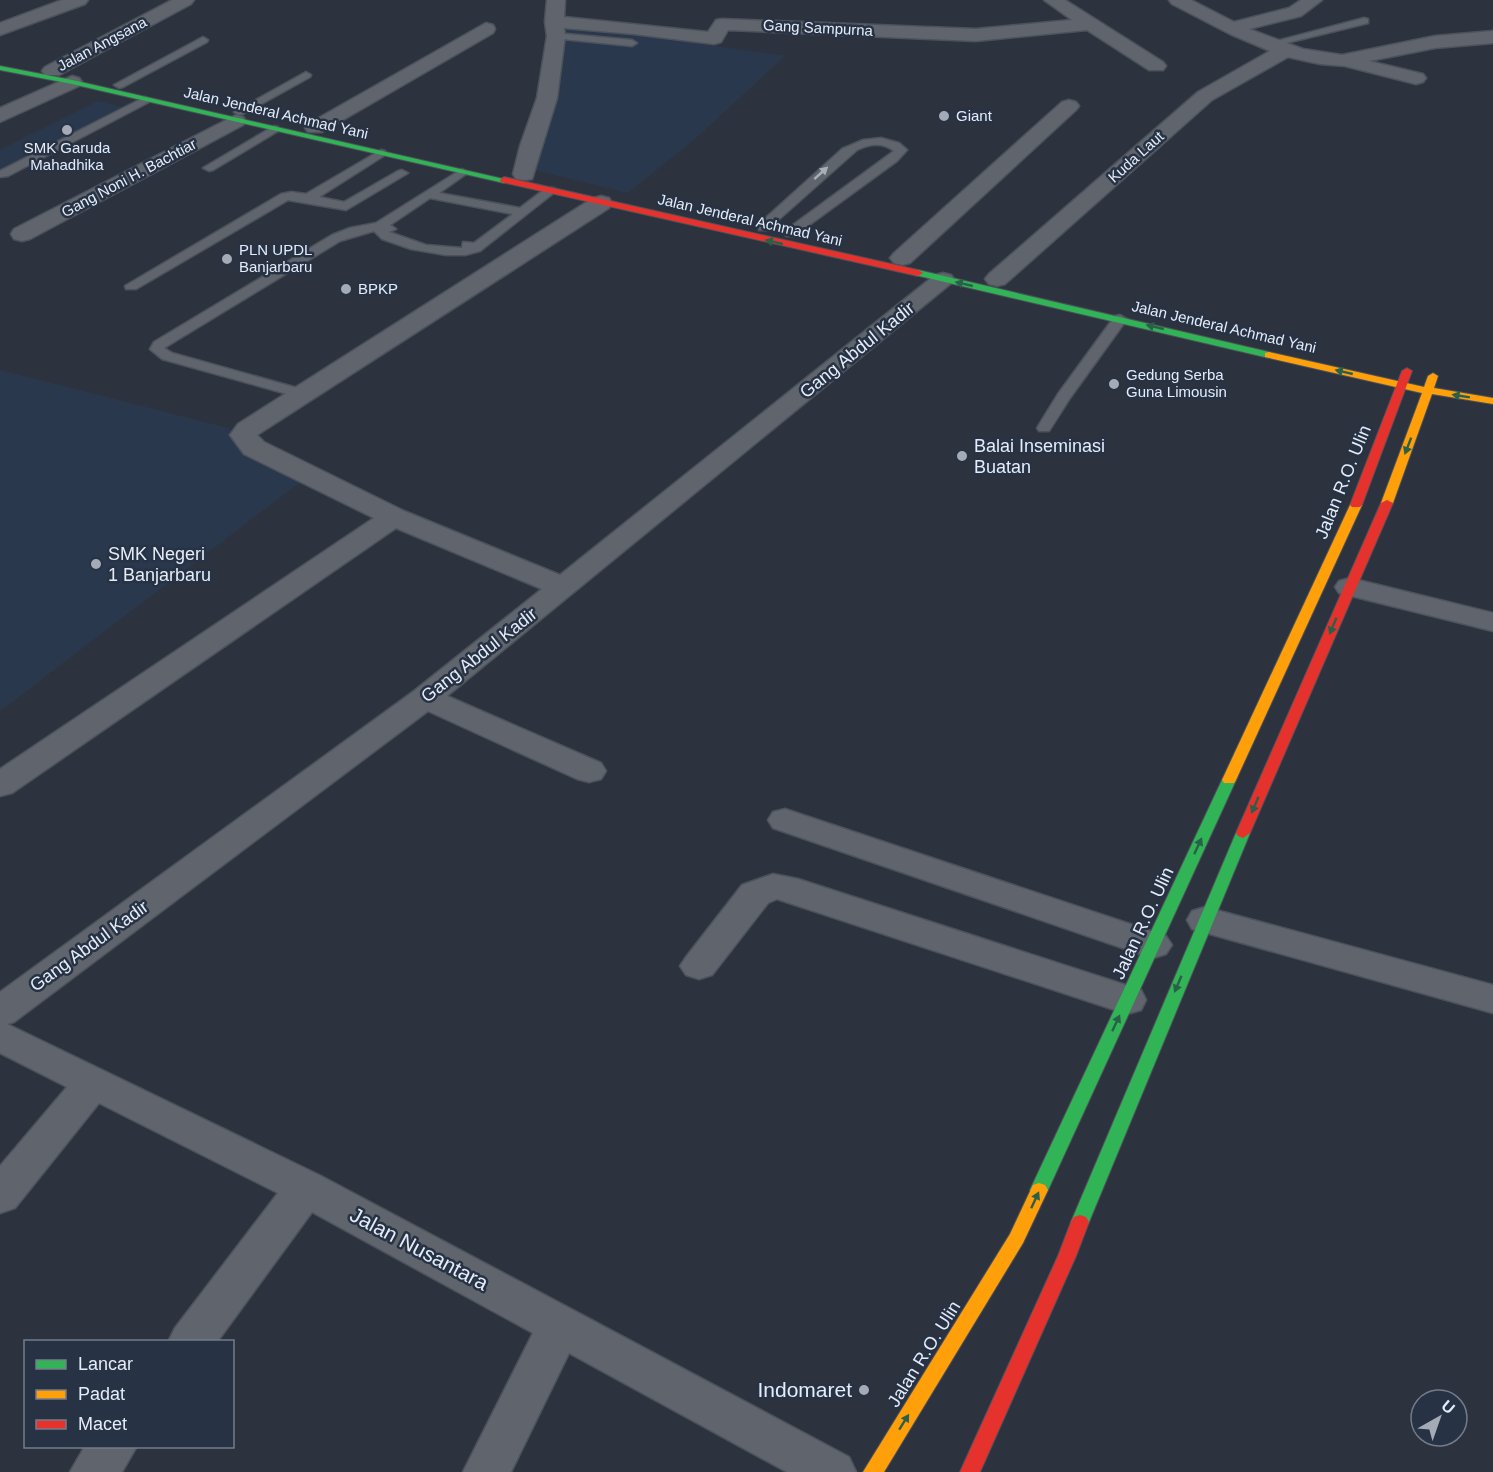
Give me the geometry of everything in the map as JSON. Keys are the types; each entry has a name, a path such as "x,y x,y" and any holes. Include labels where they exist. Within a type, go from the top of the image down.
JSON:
{"main road":[{"name":"Jalan Jenderal Achmad Yani","path":"0,60 119,85 237,116 274,129 1120,319 1401,386 1493,401"},
{"name":"Jalan Jenderal Achmad Yani","path":"0,68 72,82 145,100 315,128 1207,326"},
{"path":"700,225 712,216"},
{"path":"970,1472 1062,1254 1083,1195 1386,504 1428,391 1440,377 1389,366"},
{"name":"Jalan R.O. Ulin","path":"873,1472 1022,1240 1050,1181 1127,1000 1359,498 1407,371"},
{"path":"1359,498 1386,504"}],"street":[{"path":"0,29 79,0"},
{"name":"Jalan Angsana","path":"52,71 185,0"},
{"path":"524,174 530,146 547,98 556,0"},
{"path":"1053,0 1156,66"},
{"path":"1178,0 1232,28 1278,47 1416,78"},
{"path":"1232,28 1295,12 1313,0"},
{"name":"Gang Sampurna","path":"555,29 634,28 714,38 722,24 976,35 1091,24"},
{"path":"315,128 486,29"},
{"path":"1342,61 1435,42 1485,38"},
{"name":"Kuda Laut","path":"997,279 1205,96 1278,47"},
{"path":"0,116 72,82"},
{"path":"902,258 1069,106"},
{"name":"Gang Noni H. Bachtiar","path":"22,234 237,116"},
{"path":"564,587 394,517 254,448 243,435 247,430 601,203"},
{"name":"Gang Abdul Kadir","path":"0,1012 425,698 943,280"},
{"path":"0,785 394,517"},
{"path":"1350,587 1493,622"},
{"path":"425,698 589,771"},
{"path":"786,820 1153,945"},
{"path":"699,966 755,894 773,886 1127,1000"},
{"path":"1205,920 1493,999"},
{"name":"Jalan Nusantara","path":"0,1036 306,1188 832,1472"},
{"path":"0,1196 93,1083"},
{"path":"192,1340 306,1188"},
{"path":"487,1472 560,1325"},
{"path":"94,1472 112,1448"}],"lane":[{"path":"1278,47 1364,21"},
{"path":"555,29 632,43"},
{"path":"119,85 203,40"},
{"path":"237,116 306,75"},
{"path":"4,174 145,100"},
{"path":"209,168 274,129"},
{"path":"763,227 846,151 858,143 887,142 901,150 893,159 790,233"},
{"path":"308,198 381,153"},
{"path":"303,394 167,356 157,349 159,345 336,238 354,231 380,226 462,171"},
{"path":"131,286 285,197 308,198 346,206 402,173"},
{"path":"380,226 380,232 385,236 435,249 453,252 477,248 550,191"},
{"path":"427,194 522,213"},
{"path":"1044,428 1063,397 1120,319"}],"shaded area":[{"path":"562,24 785,56 696,138 628,193 531,169"},
{"name":"SMK Garuda Mahadhika","path":"98,101 133,110 0,178 0,150"},
{"name":"SMK Negeri 1 Banjarbaru","path":"0,370 228,428 303,480 0,711"}],"traffic: fast":[{"path":"0,68 72,82 504,180"},
{"path":"918,273 1269,355"},
{"path":"1039,1190 1229,780"},
{"path":"1080,1222 1243,833"}],"traffic: slow":[{"path":"1269,355 1401,386 1493,401"},
{"path":"1387,503 1433,376"},
{"path":"1229,780 1356,505"},
{"path":"873,1472 1017,1238 1039,1190"}],"traffic: jam":[{"path":"504,180 918,273"},
{"path":"1356,505 1407,371"},
{"path":"1243,833 1387,503"},
{"path":"970,1472 1080,1222"}],"place":[{"name":"Giant","path":"944,116"},
{"name":"SMK Garuda Mahadhika","path":"67,130"},
{"name":"PLN UPDL Banjarbaru","path":"227,259"},
{"name":"BPKP","path":"346,289"},
{"name":"Gedung Serba Guna Limousin","path":"1114,384"},
{"name":"Balai Inseminasi Buatan","path":"962,456"},
{"name":"SMK Negeri 1 Banjarbaru","path":"96,564"},
{"name":"Indomaret","path":"864,1390"}]}
